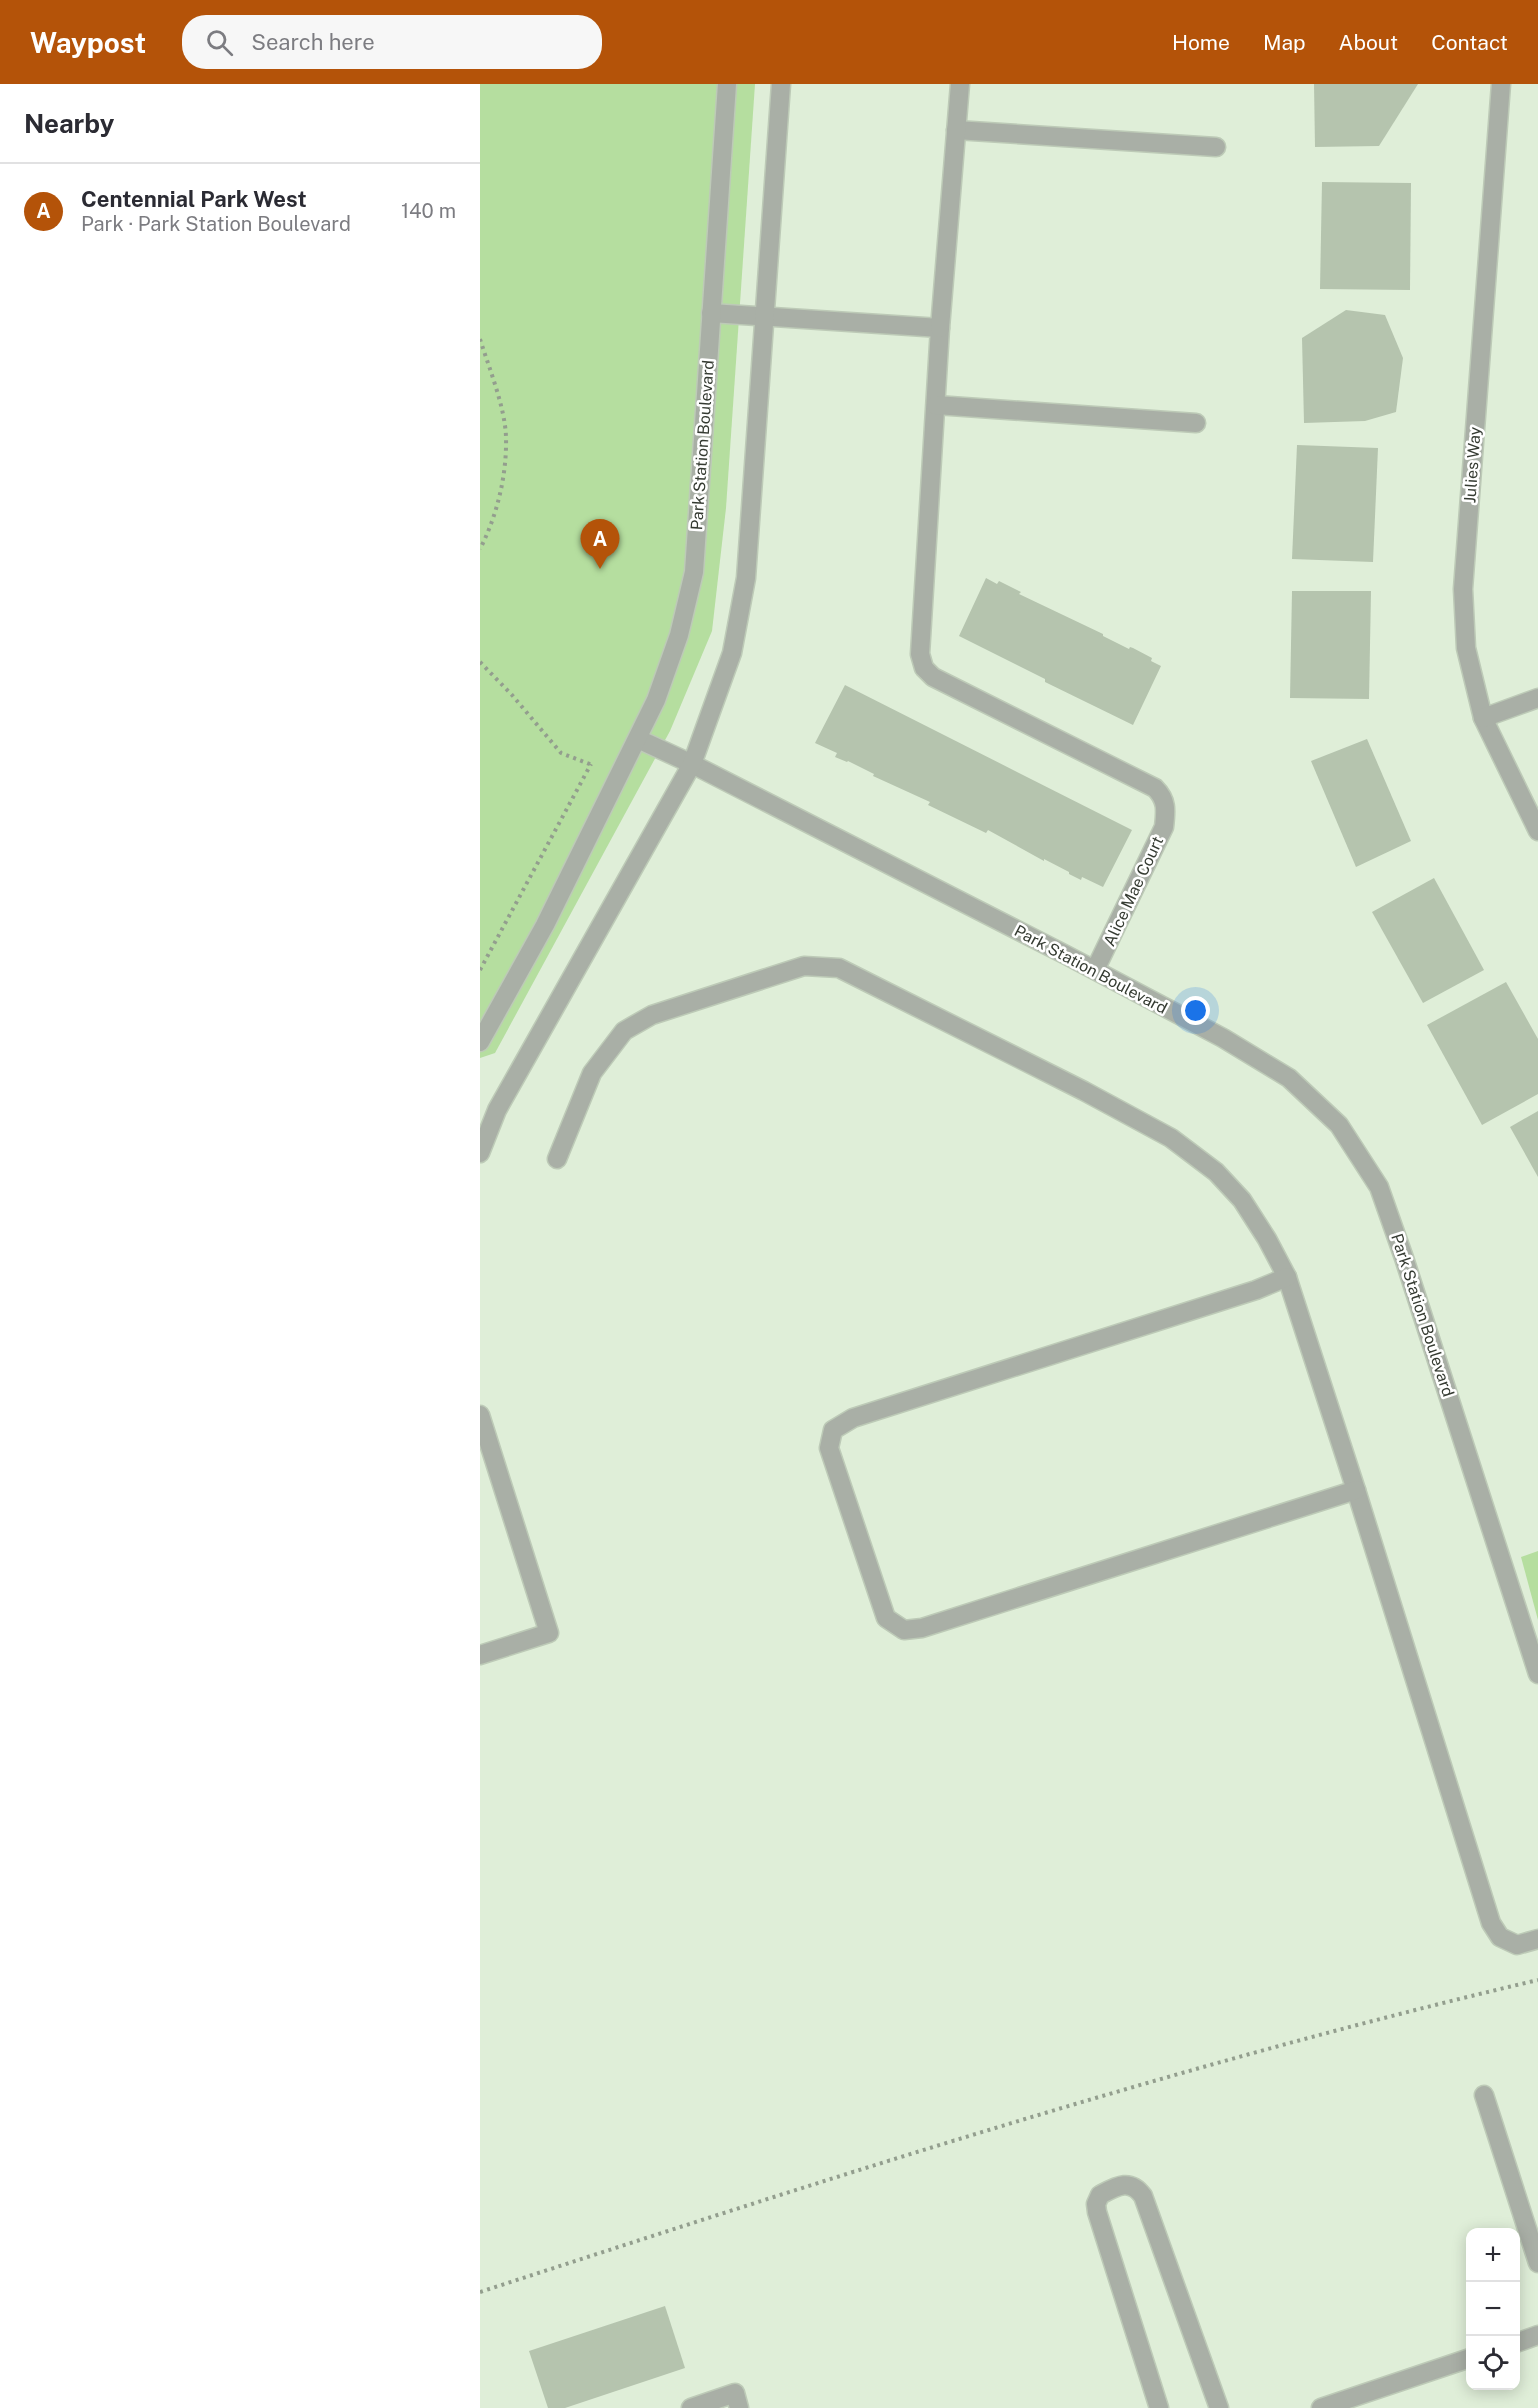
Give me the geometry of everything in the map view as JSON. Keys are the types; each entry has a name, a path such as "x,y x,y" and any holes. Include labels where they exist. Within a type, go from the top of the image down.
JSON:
{"street":[{"name":"Park Station Boulevard","path":"727,84 694,572 679,635 656,700 638,739 692,764 1223,1038 1289,1078 1339,1125 1379,1187 1408,1269 1538,1674"},
{"path":"480,1153 488,1111 692,764 732,653 746,578 781,84"},
{"path":"960,84 936,405 1196,423"},
{"name":"Julies Way","path":"1501,84 1463,589 1466,648 1483,718 1538,831"},
{"path":"956,130 1216,147"},
{"path":"711,313 940,328"},
{"name":"Alice Mae Court","path":"936,405 920,654 924,668 933,677 1155,788 1164,798 1166,811 1164,827 1095,970"},
{"path":"1483,718 1538,698"},
{"path":"480,1042 545,925 638,739"},
{"path":"556,1159 592,1073 624,1031 652,1014 804,966 839,968 1084,1091 1171,1138 1216,1172 1242,1200 1268,1239 1287,1277 1491,1923 1500,1937 1517,1946 1538,1940"},
{"path":"1287,1277 1256,1290 853,1418 833,1430 829,1448 886,1618 904,1630 922,1628 1356,1490"},
{"path":"480,1415 549,1632 480,1655"},
{"path":"1484,2095 1538,2263"},
{"path":"1159,2408 1097,2212 1096,2204 1100,2194 1114,2187 1130,2184 1138,2188 1143,2196 1219,2408"},
{"path":"1520,2341 1538,2335"},
{"path":"1321,2408 1466,2359"},
{"path":"691,2408 735,2393 739,2408"}],"path":[{"path":"480,339 496,390 506,436 502,487 490,530 480,549"},
{"path":"480,662 512,695 561,753 591,764 617,780"},
{"path":"480,970 591,764"},
{"path":"480,2292 786,2193 1294,2040 1538,1980"}],"green space":[{"path":"480,84 755,84 726,508 712,631 670,731 495,1053 480,1058"},
{"path":"1538,1551 1538,1620 1521,1557"}],"building":[{"path":"1314,84 1418,84 1379,146 1315,147"},
{"path":"1322,182 1411,183 1410,290 1320,289"},
{"path":"1346,310 1385,315 1403,358 1396,412 1365,421 1304,423 1302,338"},
{"path":"1297,445 1378,448 1373,562 1292,559"},
{"path":"986,578 997,584 999,581 1021,592 1019,594 1129,649 1133,648 1152,658 1151,661 1161,666 1133,725 959,636"},
{"path":"1292,591 1371,591 1369,699 1290,698"},
{"path":"845,685 1132,830 1103,887 1082,877 1081,880 988,830 986,833 928,805 930,802 873,776 874,774 848,761 835,757 837,753 815,743"},
{"path":"1367,739 1411,841 1356,867 1311,761"},
{"path":"1434,878 1484,970 1423,1003 1372,912"},
{"path":"1506,982 1538,1039 1538,1094 1482,1125 1427,1025"},
{"path":"1538,1111 1538,1177 1510,1127"},
{"path":"665,2306 685,2368 565,2408 548,2408 529,2351"}],"place":[{"name":"Centennial Park West","path":"600,569"}]}
